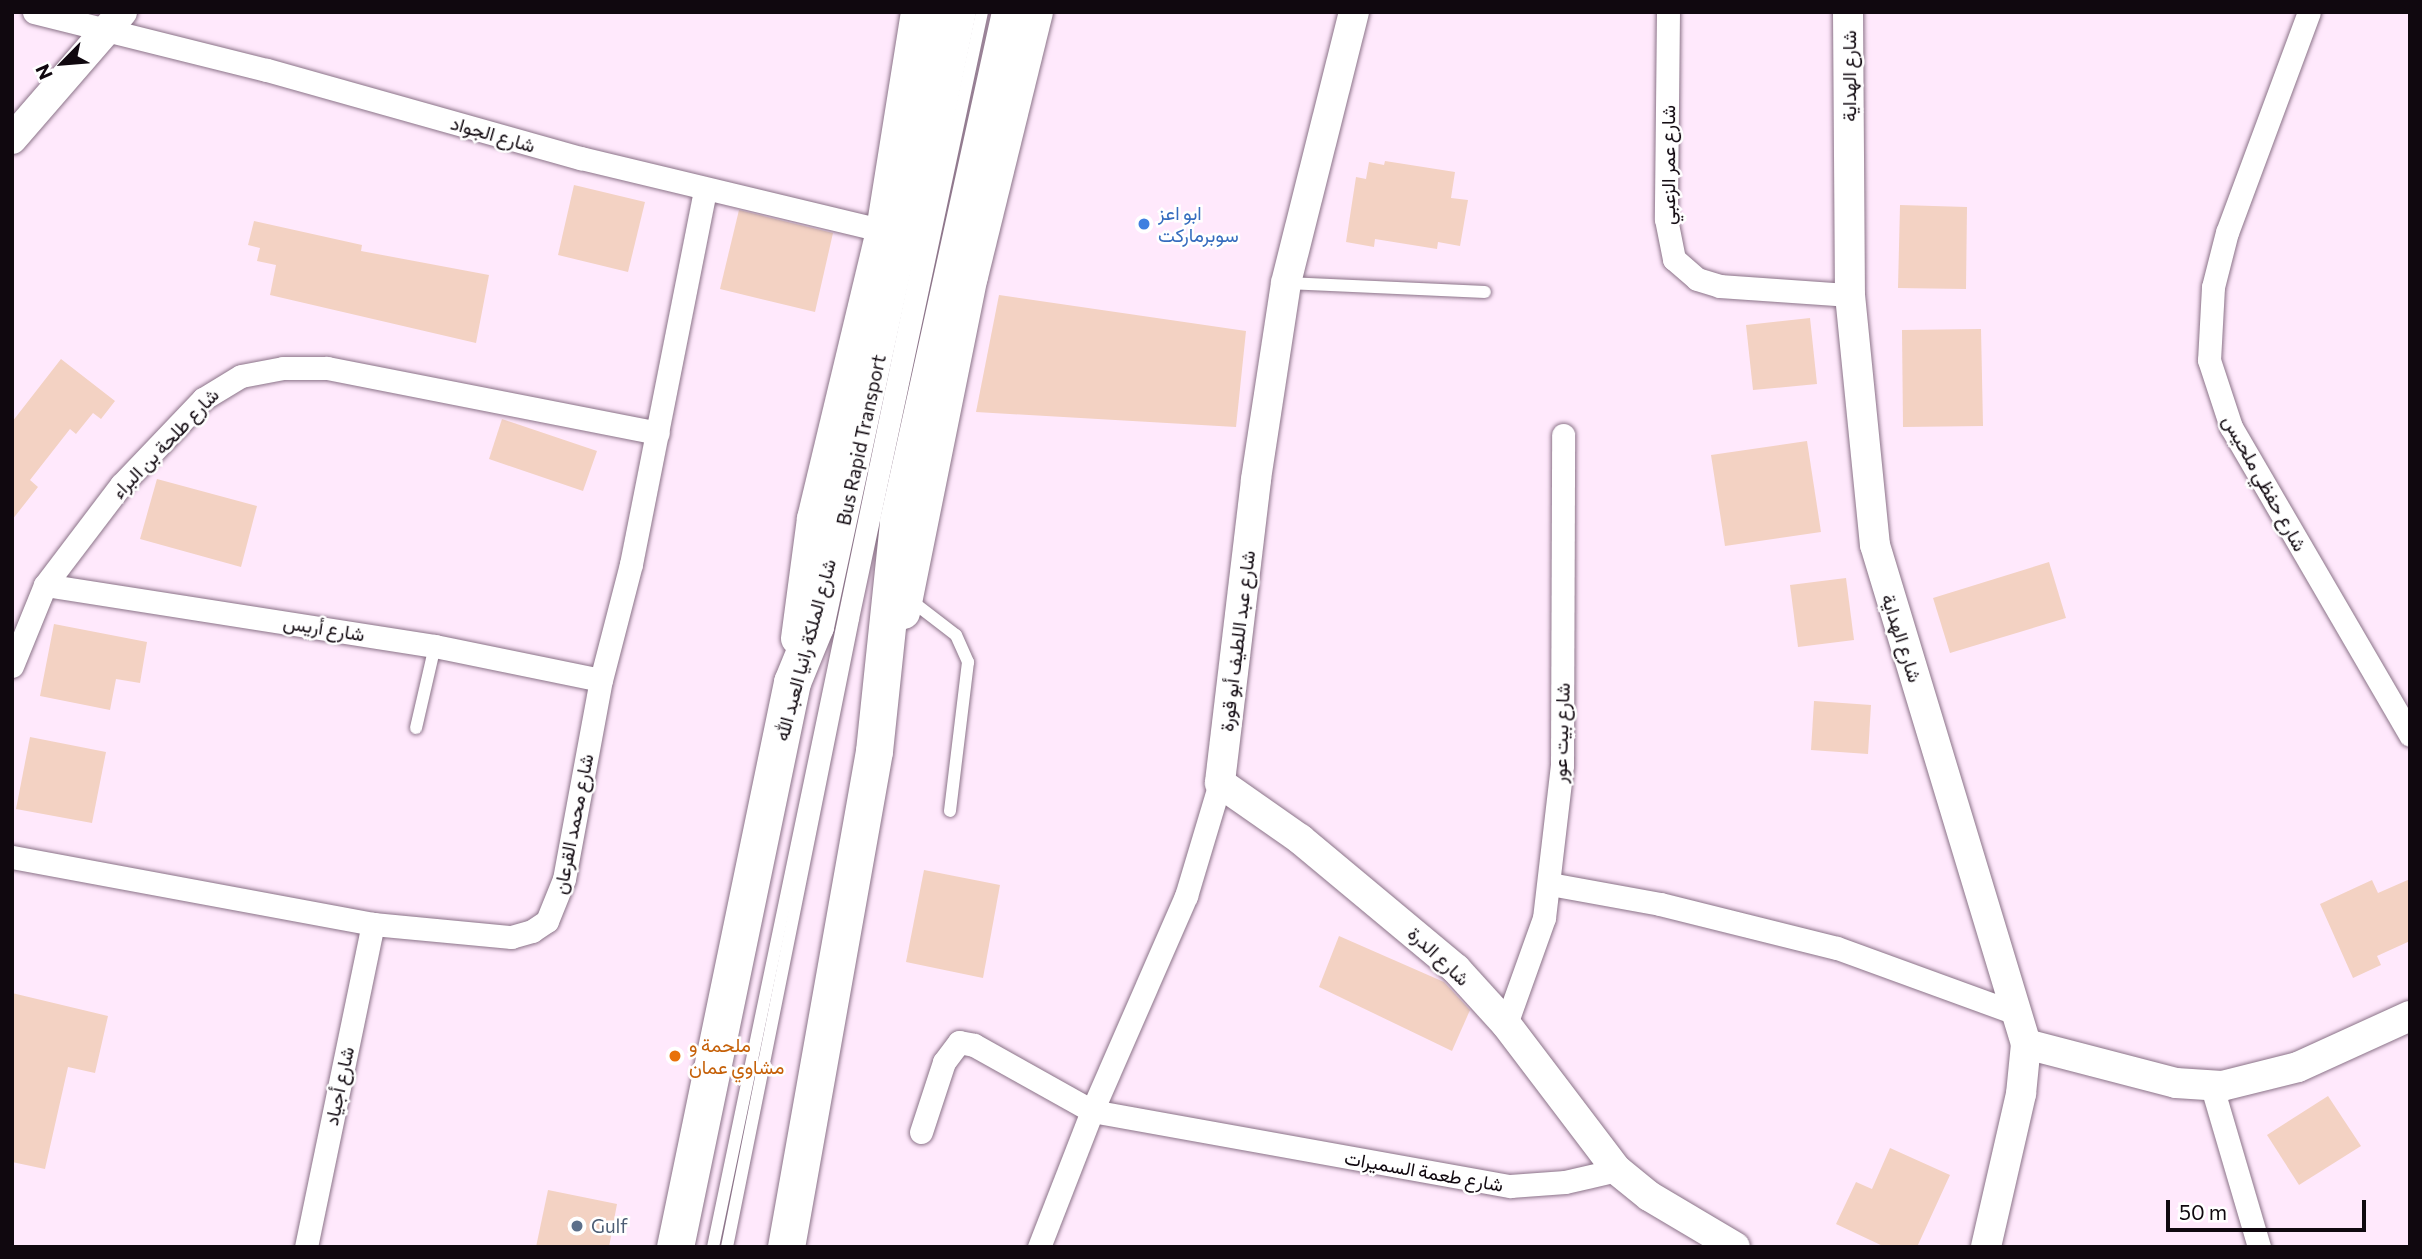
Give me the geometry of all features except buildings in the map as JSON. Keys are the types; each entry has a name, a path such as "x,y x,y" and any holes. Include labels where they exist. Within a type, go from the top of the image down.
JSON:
{"main road":[{"path":"792,682 813,518 882,230 917,12"},
{"name":"شارع الملكة رانيا العبد الله","path":"675,1247 792,682 815,626 947,12"},
{"path":"874,751 898,521 1010,12"},
{"path":"786,1247 874,751 905,597 971,275 1036,12"}],"street":[{"name":"شارع الجواد","path":"34,12 114,21 267,70 705,190 882,230"},
{"name":"شارع عبد اللطيف أبو قورة","path":"1039,1247 1092,1111 1186,896 1220,783 1256,480 1286,284 1354,12"},
{"name":"شارع عمر الزعبي","path":"1668,12 1666,219 1674,259 1697,279 1720,286 1850,295"},
{"name":"شارع الهداية","path":"1848,12 1850,295 1875,545 2026,1044 2021,1094 1986,1247"},
{"name":"شارع حفظي ملحيس","path":"2309,12 2227,232 2213,287 2209,360 2231,427 2410,735"},
{"path":"12,139 114,21"},
{"name":"شارع محمد القرعان","path":"12,858 373,924 511,937 532,931 547,921 564,879 601,680 658,433 705,190"},
{"name":"شارع طلحة بن البراء","path":"12,666 45,585 140,463 203,399 241,376 283,368 327,368 658,433"},
{"name":"شارع بيت عور","path":"1506,1024 1527,974 1550,884 1562,765 1563,435"},
{"name":"شارع أريس","path":"45,585 435,646 601,680"},
{"name":"شارع الدرة","path":"1220,783 1373,897 1456,969 1506,1024 1618,1170"},
{"path":"1550,884 1660,904 1837,948 2018,1014"},
{"name":"شارع أجياد","path":"306,1247 373,924"},
{"path":"2026,1044 2176,1083 2212,1087 2298,1067 2410,1016"},
{"name":"شارع طعمة السميرات","path":"920,1132 944,1062 959,1042 974,1045 1092,1111 1498,1185 1532,1187 1618,1170"},
{"path":"2212,1087 2259,1247"},
{"path":"1618,1170 1649,1196 1735,1247"}],"lane":[{"name":"Bus Rapid Transport","path":"713,1247 970,12"},
{"name":"Bus Rapid Transport","path":"727,1247 853,619 982,12"},
{"path":"1286,284 1485,292"},
{"path":"905,597 956,635 968,662 950,811"},
{"path":"416,728 435,646"}],"place":[{"name":"ابو اعز سوبرماركت","path":"1144,224"},
{"name":"ملحمة و مشاوي عمان","path":"675,1056"},
{"name":"Gulf","path":"577,1226"}]}
